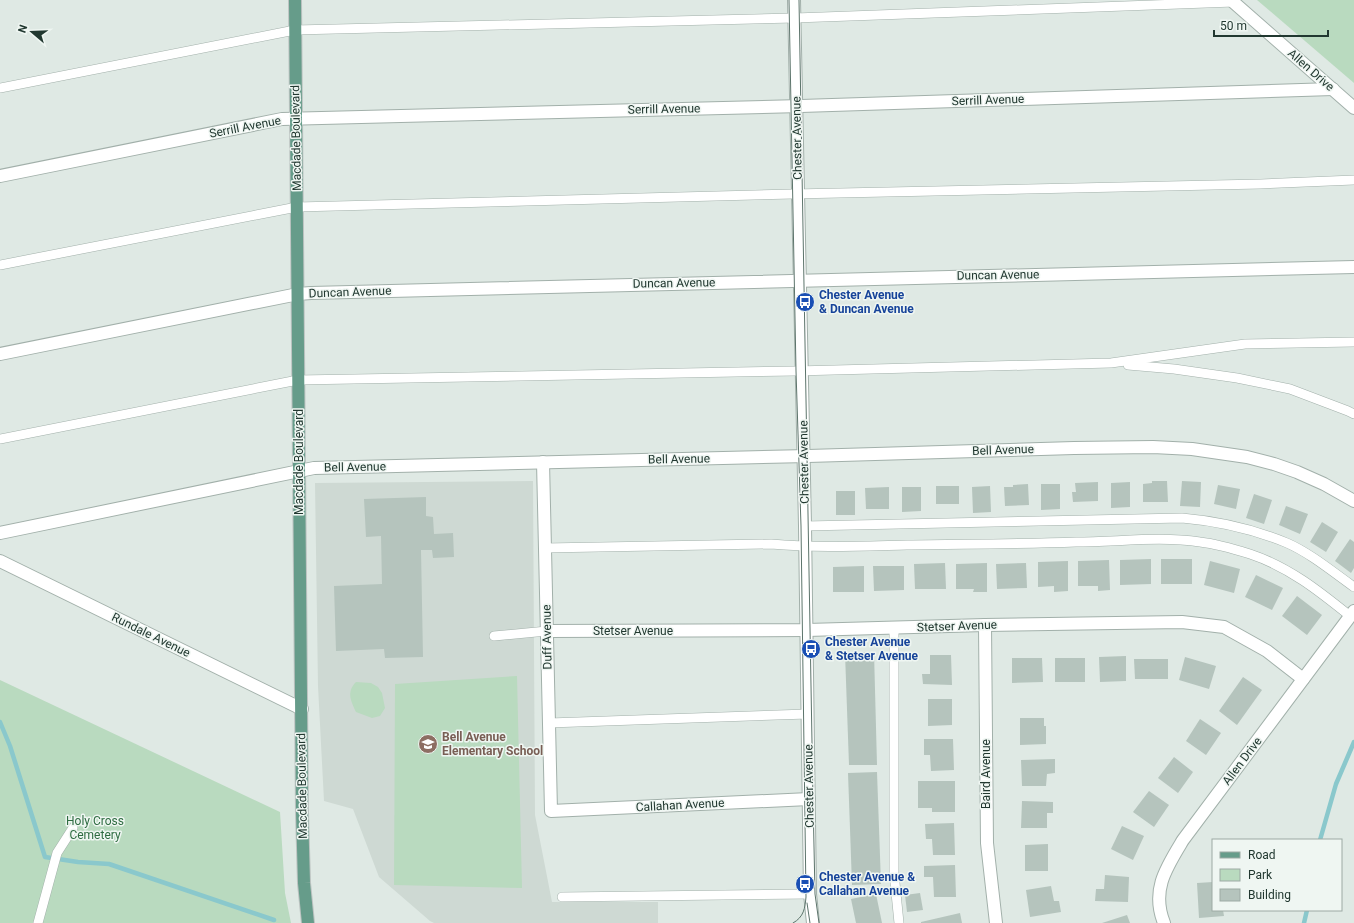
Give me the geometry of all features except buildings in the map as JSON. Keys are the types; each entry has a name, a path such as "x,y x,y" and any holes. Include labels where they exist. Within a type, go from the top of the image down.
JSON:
{"main road":[{"name":"Macdade Boulevard","path":"295,0 303,856 308,923"}],"street":[{"name":"Chester Avenue","path":"794,0 805,526 810,894 813,923"},
{"name":"Allen Drive","path":"1233,1 1354,108"},
{"name":"Serrill Avenue","path":"0,176 276,120 1334,90"},
{"name":"Duncan Avenue","path":"0,354 298,294 1354,267"},
{"name":"Bell Avenue","path":"0,533 314,468 1074,448 1153,447 1192,449 1247,457 1274,464 1324,484 1354,501"},
{"name":"Duff Avenue","path":"543,462 551,811"},
{"name":"Rundale Avenue","path":"0,560 302,709"},
{"name":"Allen Drive","path":"1164,923 1158,901 1160,884 1167,866 1183,840 1352,613"},
{"name":"Stetser Avenue","path":"547,632 806,630 1182,622 1224,627 1267,651 1303,679"},
{"name":"Baird Avenue","path":"985,625 987,843 996,923"},
{"name":"Callahan Avenue","path":"551,811 809,799"}],"lane":[{"path":"0,88 295,30 795,18 1233,1"},
{"path":"0,265 297,207 1261,184 1354,180"},
{"path":"0,439 298,380 802,371 1111,363 1246,344 1354,342"},
{"path":"1111,363 1237,378 1282,388 1319,400 1354,414"},
{"path":"805,526 1182,518 1210,521 1288,543 1354,587"},
{"path":"545,548 771,544 805,547 1155,539 1200,542 1251,555 1276,565 1307,582 1352,613"},
{"path":"894,628 894,873 899,923"},
{"path":"494,636 547,632"},
{"path":"549,723 808,714"},
{"path":"38,923 57,853 73,828"},
{"path":"562,897 810,894"}],"shaded area":[{"name":"Bell Avenue Elementary School","path":"533,481 535,815 552,902 658,902 658,923 434,923 379,877 353,809 324,801 318,686 315,483"}],"green space":[{"path":"1257,0 1354,0 1354,83"},
{"path":"517,676 522,888 394,885 395,684"},
{"name":"Holy Cross Cemetery","path":"0,680 280,812 285,893 291,923 0,923"},
{"path":"356,682 371,683 378,687 382,693 385,708 380,716 372,718 356,712 350,697 350,693"}],"waterway":[{"path":"0,722 10,746 45,857 78,862 109,864 274,920"},
{"path":"1320,839 1336,784 1354,742"},
{"path":"1304,923 1307,911"}],"tram line":[{"path":"789,0 796,371 801,526 806,897 802,915 793,923"},
{"path":"799,0 815,894 819,923"},
{"path":"807,903 810,923"}],"place":[{"name":"Chester Avenue & Duncan Avenue","path":"805,302"},
{"name":"Chester Avenue & Stetser Avenue","path":"811,649"},
{"name":"Bell Avenue Elementary School","path":"428,744"},
{"name":"Chester Avenue & Callahan Avenue","path":"805,884"}]}
